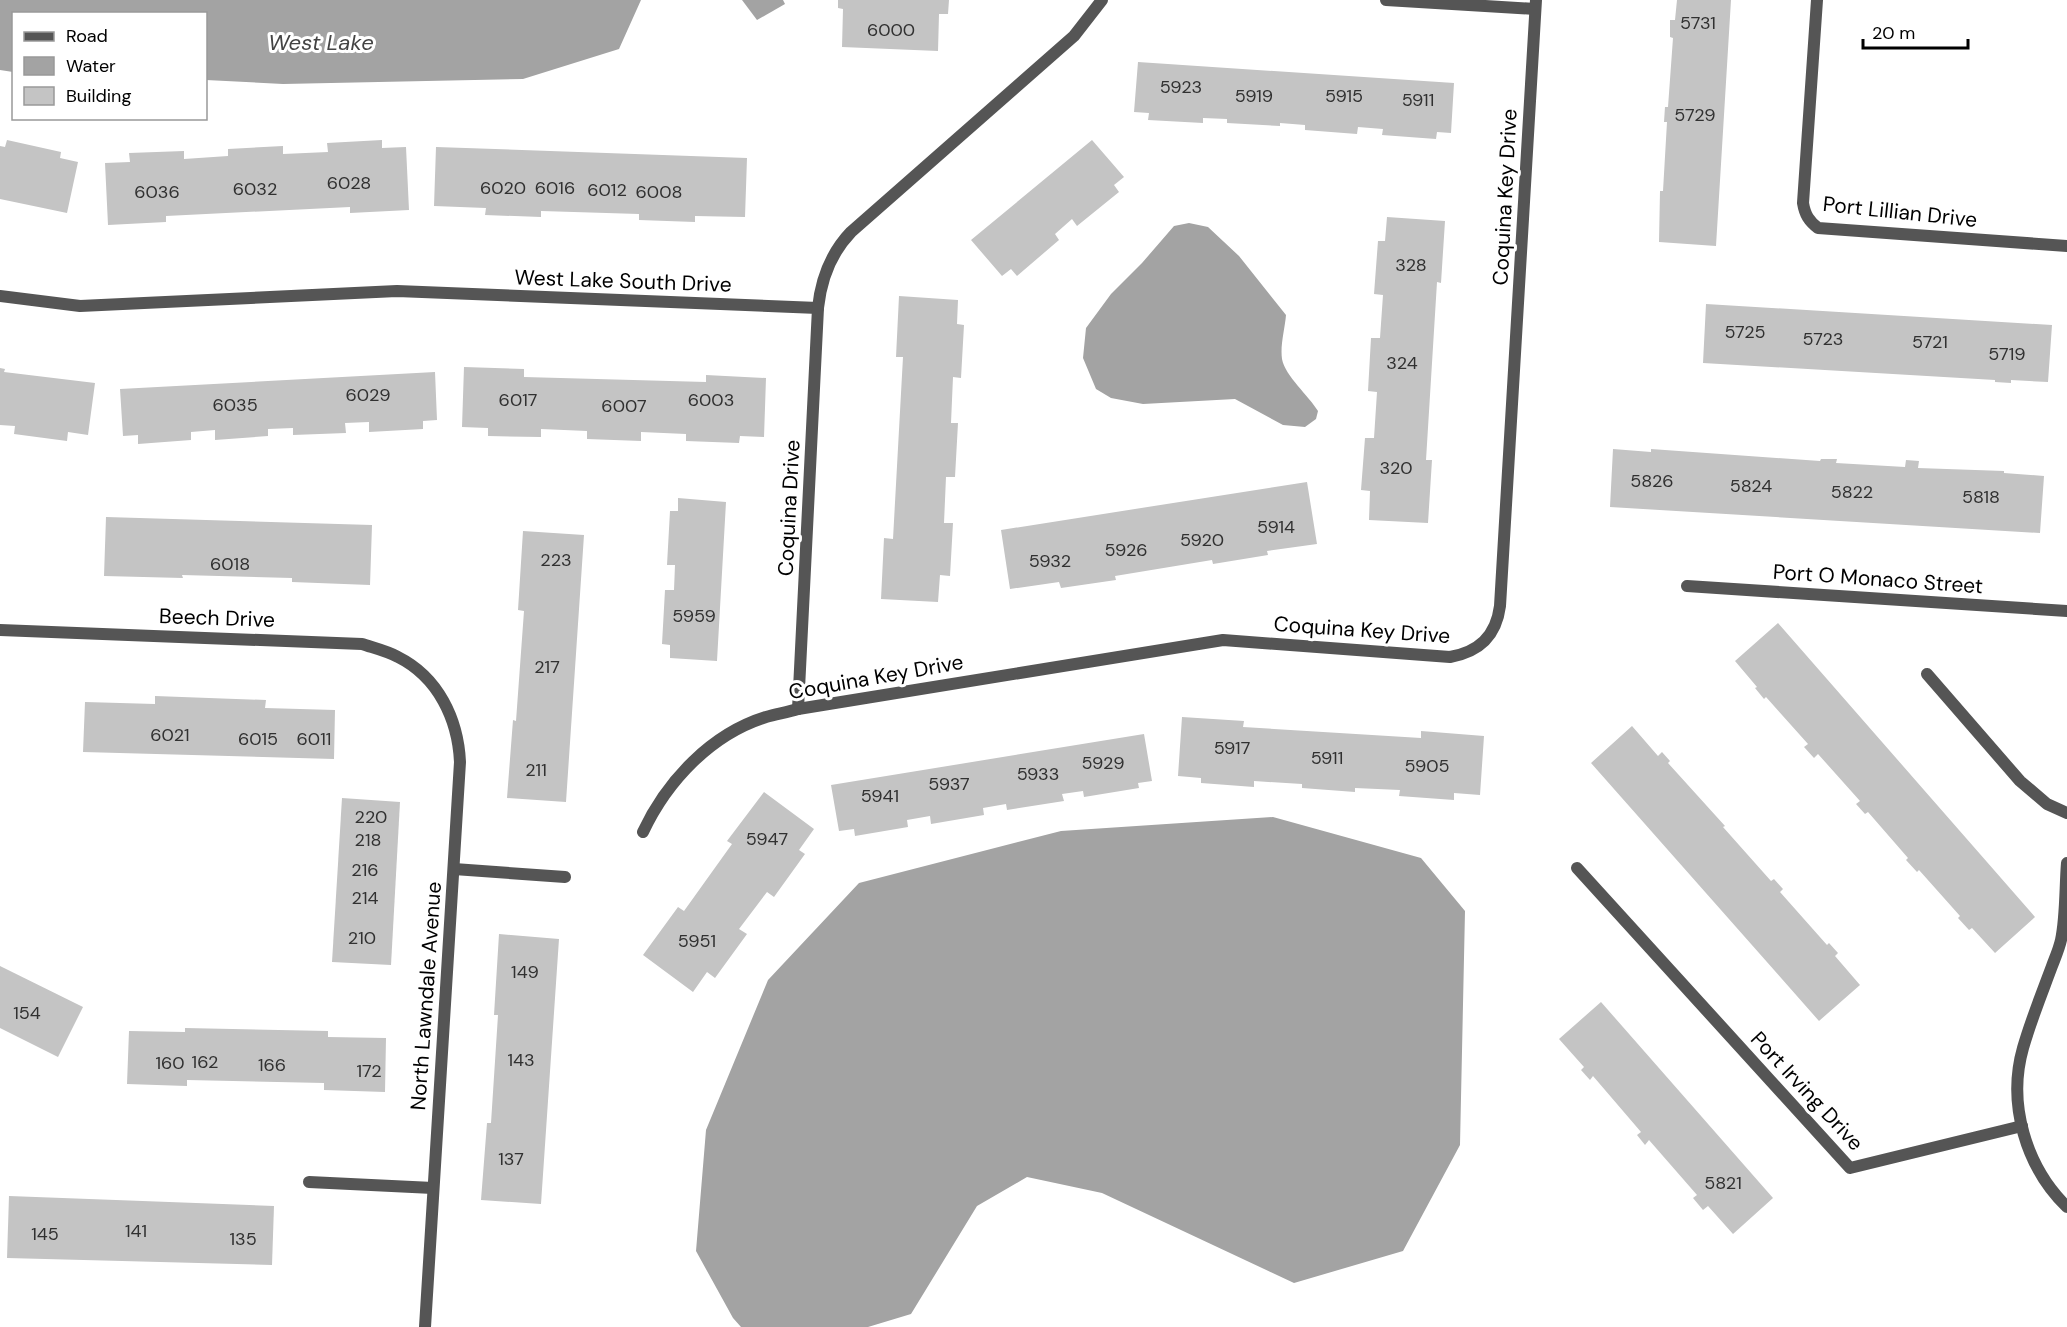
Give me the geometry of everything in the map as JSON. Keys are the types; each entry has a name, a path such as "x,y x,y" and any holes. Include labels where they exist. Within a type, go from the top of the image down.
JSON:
{"street":[{"path":"818,308 823,280 834,254 844,239 1074,36 1102,0"},
{"path":"1386,0 1535,4"},
{"name":"Port Lillian Drive","path":"1817,0 1803,203 1805,214 1810,222 1818,228 2067,246"},
{"name":"Coquina Key Drive","path":"642,832 659,801 680,774 720,740 765,717 1009,673 1223,640 1450,657 1467,654 1482,645 1493,630 1500,606 1535,4"},
{"name":"West Lake South Drive","path":"0,296 80,306 397,291 818,308"},
{"name":"Coquina Drive","path":"798,710 818,308"},
{"name":"Port O Monaco Street","path":"1687,586 2067,611"},
{"name":"Beech Drive","path":"0,630 353,643 398,657 424,676"},
{"path":"1927,674 2020,782 2047,804 2067,813"},
{"name":"North Lawndale Avenue","path":"424,676 445,703 458,741 460,762 425,1327"},
{"path":"2067,862 2061,940 2023,1047 2017,1091 2023,1134 2038,1170 2067,1207"},
{"name":"Port Irving Drive","path":"1577,868 1850,1168 2022,1126"},
{"path":"454,869 565,876"},
{"path":"309,1182 433,1188"}],"water":[{"name":"West Lake","path":"0,0 641,0 619,49 523,79 283,84 207,80 207,12 12,12 12,72 0,70"},
{"path":"742,0 783,0 785,4 757,20"},
{"path":"1189,223 1208,227 1239,256 1286,315 1282,348 1284,366 1318,411 1316,419 1305,427 1283,425 1235,399 1143,404 1111,398 1096,389 1083,358 1086,328 1111,294 1174,226"},
{"path":"1273,817 1421,858 1465,911 1460,1145 1403,1251 1294,1283 1102,1193 1027,1177 977,1206 911,1314 868,1327 741,1327 733,1318 696,1251 706,1130 768,980 859,883 1061,831"}],"building":[{"path":"838,0 949,0 948,14 939,14 938,51 842,47 843,9 838,8"},
{"path":"1677,0 1731,0 1716,246 1659,242 1660,191 1663,191 1667,122 1664,122 1665,107 1668,107 1673,38 1670,37 1670,20 1675,20"},
{"path":"1138,62 1454,83 1451,133 1437,132 1436,139 1382,135 1383,129 1358,127 1357,134 1305,130 1305,125 1227,123 1227,119 1203,118 1203,123 1148,120 1149,113 1134,112"},
{"path":"7,140 61,152 60,158 78,162 67,213 0,199 0,146 5,147"},
{"path":"382,140 382,148 406,147 409,210 350,213 350,207 166,216 166,222 108,225 105,163 130,162 129,153 184,151 184,159 228,156 228,149 283,146 283,154 328,152 327,143"},
{"path":"1092,140 1124,177 1114,185 1119,192 1077,226 1072,219 1055,234 1059,240 1017,276 1011,269 1002,276 971,240"},
{"path":"436,147 747,158 745,217 695,216 695,222 639,220 639,214 541,211 541,217 485,215 486,208 434,206"},
{"path":"1387,217 1445,221 1441,283 1437,282 1426,460 1432,460 1428,523 1369,520 1370,491 1361,490 1365,438 1374,438 1377,392 1368,391 1371,338 1380,338 1383,295 1374,294 1378,241 1385,241"},
{"path":"899,296 958,300 957,324 964,325 961,378 953,377 951,423 958,423 955,477 946,477 944,523 953,523 950,576 940,575 938,602 881,599 884,538 893,539 903,357 896,357"},
{"path":"1706,304 2052,325 2048,382 2011,380 2011,383 1995,382 1995,380 1703,363"},
{"path":"464,367 524,369 524,377 706,382 706,375 766,378 764,437 740,436 739,443 686,441 686,434 641,432 641,441 587,439 587,431 541,429 541,437 488,436 488,428 462,427"},
{"path":"0,368 5,369 4,372 95,383 88,435 68,432 67,441 14,434 15,426 0,425"},
{"path":"435,372 437,420 423,421 423,429 369,432 369,422 345,423 346,433 293,435 293,428 268,429 268,436 215,440 215,430 191,432 191,440 138,444 138,435 123,436 120,389"},
{"path":"1613,449 1651,452 1651,449 1820,461 1821,459 1837,459 1836,463 1905,467 1906,460 1919,461 1918,468 2004,471 2004,473 2044,476 2040,533 1610,507"},
{"path":"1307,482 1317,544 1267,551 1268,555 1213,564 1212,560 1115,576 1116,580 1061,588 1059,582 1010,589 1001,530"},
{"path":"678,498 726,502 717,661 670,658 670,645 662,644 665,590 674,590 675,565 667,565 670,511 678,511"},
{"path":"106,517 372,525 370,585 292,582 292,578 182,575 183,578 104,576"},
{"path":"523,531 584,535 566,802 507,798 513,720 516,721 524,611 518,610"},
{"path":"1778,623 2035,917 1995,953 1972,928 1969,930 1958,918 1960,916 1919,870 1917,872 1906,860 1908,858 1868,812 1865,814 1856,804 1860,801 1818,754 1814,758 1804,747 1808,744 1766,697 1764,699 1735,661"},
{"path":"155,696 266,700 265,708 335,710 334,759 83,752 85,702 155,704"},
{"path":"1182,717 1244,721 1243,727 1421,738 1421,731 1484,736 1480,795 1454,793 1454,800 1399,796 1400,790 1355,788 1355,792 1302,788 1302,784 1254,781 1254,787 1201,783 1201,778 1178,776"},
{"path":"1632,726 1658,756 1662,752 1670,761 1668,763 1725,826 1723,827 1771,881 1774,879 1783,889 1780,892 1827,945 1829,943 1838,953 1835,956 1860,985 1819,1021 1591,763"},
{"path":"1144,734 1152,781 1138,783 1139,788 1084,797 1083,791 1062,794 1064,801 1007,810 1006,804 983,808 984,815 931,824 930,816 907,820 908,827 855,836 854,829 839,831 831,785"},
{"path":"764,792 814,829 799,850 805,854 774,897 767,892 739,929 747,934 715,978 707,972 693,992 643,955 678,907 684,911 732,844 727,841"},
{"path":"342,798 400,802 391,965 332,962"},
{"path":"499,934 559,939 541,1204 481,1200 487,1123 491,1123 498,1015 494,1015"},
{"path":"0,966 83,1007 58,1057 0,1028"},
{"path":"1601,1002 1773,1198 1733,1234 1708,1206 1703,1210 1693,1198 1697,1195 1649,1140 1645,1145 1637,1135 1641,1132 1593,1076 1590,1080 1581,1070 1584,1067 1559,1039"},
{"path":"185,1028 328,1031 328,1037 386,1038 385,1092 324,1090 324,1083 187,1080 187,1086 127,1084 129,1031 185,1032"},
{"path":"9,1196 274,1206 272,1265 7,1258"}]}
